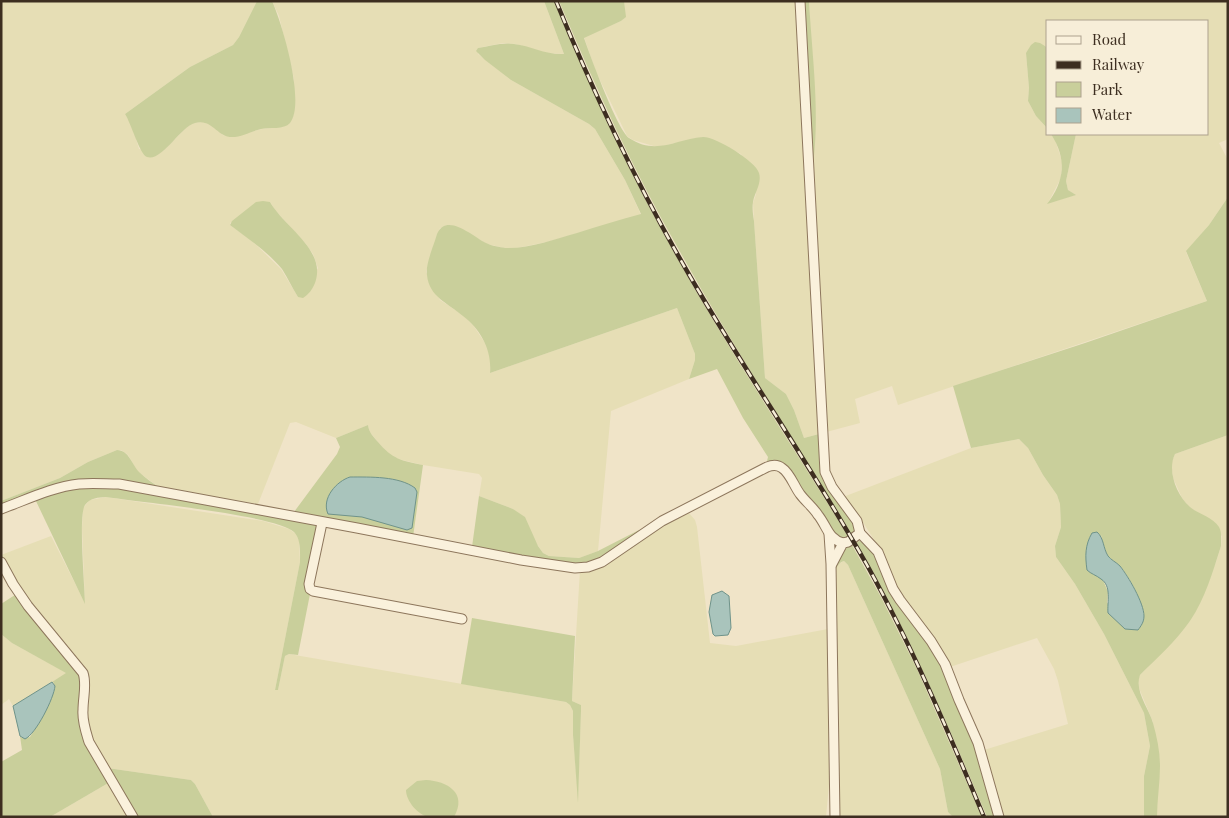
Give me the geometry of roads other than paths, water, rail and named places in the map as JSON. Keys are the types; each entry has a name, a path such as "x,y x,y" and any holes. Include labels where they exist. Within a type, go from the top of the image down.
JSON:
{"street":[{"path":"800,1 824,463 828,480 857,521 860,532 878,552 893,589 914,620 938,650 978,743 999,817"},
{"path":"1,509 78,484 119,484 565,568 582,568 602,562 662,521 773,465 782,467 785,470 801,495 818,514 829,534 837,542 848,542 860,532"},
{"path":"322,523 309,584 310,589 462,619"},
{"path":"829,534 836,817"},
{"path":"831,564 844,543"},
{"path":"1,562 28,606 83,673 85,682 82,712 89,742 133,817"}],"water":[{"path":"350,477 393,479 415,488 417,492 412,528 407,530 362,517 328,514 326,508 328,496 335,486"},
{"path":"1097,532 1101,537 1108,556 1120,566 1139,597 1144,616 1138,630 1125,629 1108,613 1107,586 1101,579 1087,570 1087,546 1092,533"},
{"path":"722,591 729,596 731,628 728,635 715,636 709,612 712,595"},
{"path":"52,682 55,686 48,707 34,730 25,739 20,736 13,706"}],"railway":[{"path":"556,1 606,116 663,228 724,333 848,531 899,626 929,689 984,817"}]}
